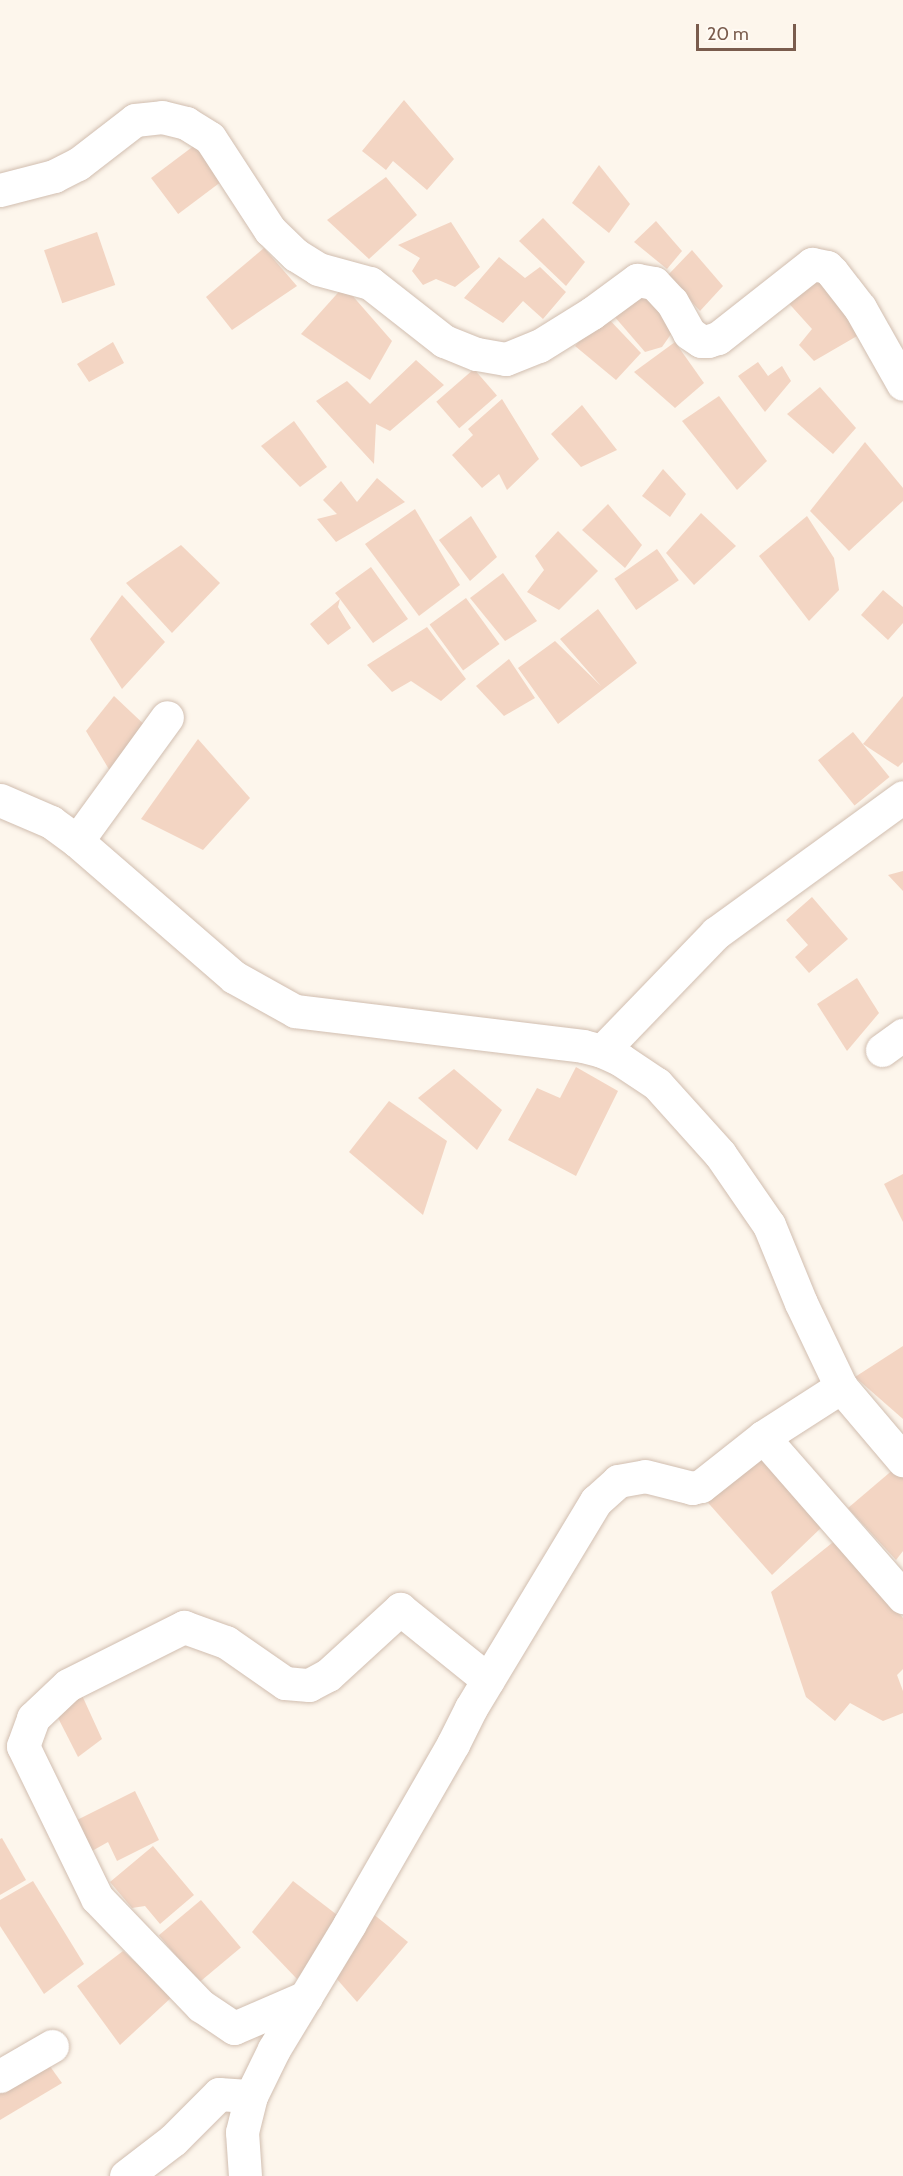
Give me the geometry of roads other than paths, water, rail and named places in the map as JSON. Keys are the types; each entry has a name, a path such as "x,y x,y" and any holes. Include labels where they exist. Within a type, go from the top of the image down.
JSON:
{"street":[{"path":"0,189 54,176 78,164 135,120 162,117 186,123 210,138 270,230 296,255 318,269 370,283 444,341 477,354 506,359 539,346 592,313 637,280 645,280 659,288 672,302 689,333 701,341 708,341 718,338 812,264 827,267 860,308 903,384"},
{"path":"77,841 167,717"},
{"path":"602,1051 716,933 903,797"},
{"path":"0,800 51,822 77,841 234,977 296,1011 531,1038 602,1051 657,1084 720,1154 769,1225 801,1303 841,1387 903,1460"},
{"path":"245,2176 242,2132 251,2096 274,2049 488,1680 596,1501 618,1481 645,1476 692,1488 701,1486 763,1437 841,1387"},
{"path":"763,1437 903,1597"},
{"path":"306,1997 234,2028 201,2006 97,1898 23,1746 33,1718 68,1685 184,1627 226,1642 285,1683 309,1685 328,1675 400,1609 488,1680"},
{"path":"0,2076 52,2046"},
{"path":"126,2176 173,2140 219,2094 251,2096"}]}
